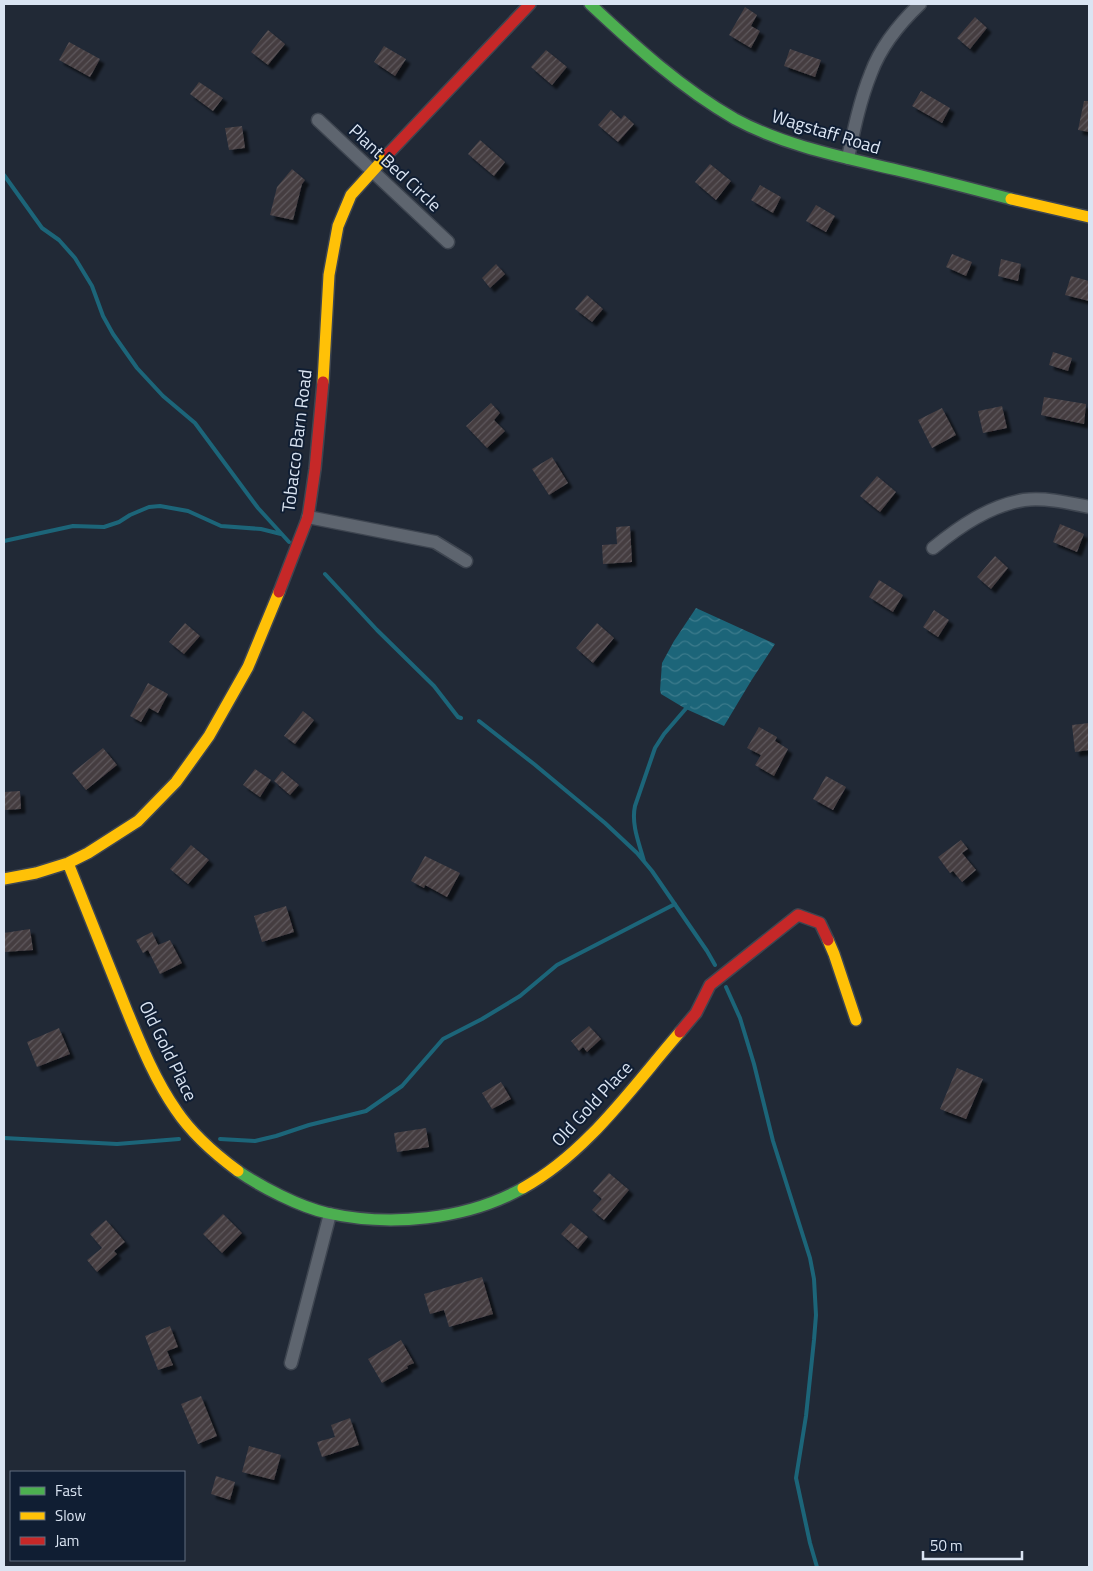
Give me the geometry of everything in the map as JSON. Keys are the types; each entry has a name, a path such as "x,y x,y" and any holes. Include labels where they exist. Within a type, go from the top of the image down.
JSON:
{"street":[{"name":"Tobacco Barn Road","path":"4,879 36,873 68,863 88,853 138,821 176,782 209,736 251,659 276,602 308,517 322,398 329,275 338,226 351,195 530,4"},
{"name":"Wagstaff Road","path":"590,4 620,32 679,81 723,111 763,132 803,146 848,158 1089,217"},
{"path":"848,158 856,119 871,71 893,33 920,4"},
{"name":"Plant Bed Circle","path":"318,120 448,242"},
{"path":"933,548 985,512 1025,500 1062,501 1089,507"},
{"path":"308,517 435,542 466,561"},
{"name":"Old Gold Place","path":"68,863 144,1050 176,1110 218,1156 240,1173 263,1187 293,1201 330,1214 388,1220 432,1218 485,1204 506,1196 534,1181 572,1154 592,1136 696,1013 710,986 798,915 820,923 834,954 856,1020"},
{"path":"291,1363 330,1214"}],"water":[{"path":"696,608 775,644 724,726 686,709 661,694 660,690 662,663"}],"building":[{"path":"745,7 757,15 751,26 760,31 751,48 729,35"},
{"path":"975,17 987,28 970,49 957,38"},
{"path":"268,30 285,44 268,65 251,52"},
{"path":"69,42 100,59 90,77 59,60"},
{"path":"384,46 406,59 395,76 374,62"},
{"path":"790,49 821,60 815,77 784,66"},
{"path":"546,50 567,67 552,85 531,67"},
{"path":"199,82 223,98 213,111 190,94"},
{"path":"921,91 950,108 942,123 912,106"},
{"path":"1084,101 1089,101 1089,132 1078,130"},
{"path":"611,110 621,119 624,115 634,124 618,142 598,125"},
{"path":"242,126 245,148 229,150 225,128"},
{"path":"480,140 505,162 494,176 468,154"},
{"path":"710,164 731,181 716,200 695,182"},
{"path":"292,169 305,180 302,184 293,220 270,215 277,187"},
{"path":"760,185 781,197 773,213 751,200"},
{"path":"816,205 835,216 826,232 806,221"},
{"path":"952,254 972,262 966,276 946,267"},
{"path":"1001,259 1021,264 1018,281 998,276"},
{"path":"496,264 505,274 490,288 482,278"},
{"path":"1071,276 1089,281 1089,301 1065,295"},
{"path":"587,295 603,309 592,322 575,309"},
{"path":"1053,352 1072,358 1068,371 1049,365"},
{"path":"1044,397 1086,404 1084,424 1041,415"},
{"path":"491,403 500,413 494,420 505,431 487,448 466,426"},
{"path":"1002,406 1007,428 983,433 978,411"},
{"path":"942,408 956,435 932,448 918,420"},
{"path":"552,457 568,483 549,495 532,469"},
{"path":"877,476 896,492 880,512 860,496"},
{"path":"1060,524 1084,534 1077,552 1053,542"},
{"path":"630,526 632,562 603,564 602,545 617,544 616,527"},
{"path":"995,556 1008,568 991,589 977,577"},
{"path":"879,580 903,595 893,612 869,597"},
{"path":"934,610 949,620 938,637 923,627"},
{"path":"185,623 200,636 184,654 169,642"},
{"path":"597,623 614,638 593,663 576,648"},
{"path":"148,683 168,694 158,713 149,708 141,722 130,716"},
{"path":"303,711 314,720 295,744 284,736"},
{"path":"1089,723 1089,750 1075,752 1072,725"},
{"path":"759,727 777,737 775,741 788,749 774,776 755,765 761,755 747,748"},
{"path":"103,748 117,765 86,790 72,773"},
{"path":"255,769 271,780 260,797 243,785"},
{"path":"282,771 299,785 290,795 274,781"},
{"path":"826,776 846,787 833,810 813,799"},
{"path":"20,791 21,809 4,810 4,792"},
{"path":"961,840 968,849 962,853 976,870 962,882 953,871 950,873 938,857"},
{"path":"191,845 209,860 188,884 170,869"},
{"path":"425,856 460,873 447,897 425,885 424,888 411,881"},
{"path":"286,906 294,932 262,942 254,916"},
{"path":"30,929 33,950 4,952 4,933"},
{"path":"152,932 158,945 170,940 182,963 160,974 148,950 143,953 136,940"},
{"path":"589,1026 601,1039 587,1052 583,1047 579,1051 571,1041"},
{"path":"59,1028 70,1054 37,1067 27,1042"},
{"path":"957,1068 983,1079 966,1119 940,1109"},
{"path":"501,1082 511,1099 492,1109 482,1093"},
{"path":"426,1128 429,1147 397,1152 394,1133"},
{"path":"609,1173 629,1190 604,1220 592,1210 602,1199 593,1191"},
{"path":"223,1214 242,1233 222,1253 203,1234"},
{"path":"106,1220 125,1242 114,1251 117,1254 97,1272 87,1260 102,1248 90,1234"},
{"path":"571,1223 588,1237 578,1249 561,1234"},
{"path":"482,1277 493,1314 449,1327 444,1310 430,1314 424,1294"},
{"path":"170,1326 178,1347 167,1351 173,1365 158,1370 145,1336"},
{"path":"401,1340 414,1363 382,1383 368,1359"},
{"path":"201,1396 217,1436 198,1444 181,1404"},
{"path":"350,1418 359,1445 322,1457 317,1442 335,1437 331,1425"},
{"path":"249,1446 281,1455 274,1480 242,1472"},
{"path":"216,1476 235,1482 230,1500 211,1494"}],"waterway":[{"path":"4,175 42,228 59,240 75,258 92,286 103,316 113,334 137,368 163,396 195,423 258,508 289,542"},
{"path":"4,541 73,526 104,527 119,522 149,507 160,506 188,511 221,526 261,529 281,534"},
{"path":"325,574 377,630 434,686 458,717 461,718"},
{"path":"644,861 635,827 635,806 655,748 664,734 689,705"},
{"path":"479,721 605,823 637,853 652,871 715,965"},
{"path":"220,1139 255,1141 366,1111 402,1086 443,1039 482,1019 520,996 557,965 675,904"},
{"path":"726,987 740,1018 754,1064 773,1141 810,1258 814,1279 816,1315 814,1340 806,1416 796,1478 817,1567"},
{"path":"4,1138 117,1144 179,1139"}],"traffic: fast":[{"path":"590,4 641,51 677,80 715,107 754,128 774,137 814,150 1011,199"},
{"path":"238,1171 269,1190 316,1210 376,1220 402,1220 453,1214 501,1199 523,1188"}],"traffic: slow":[{"path":"323,382 329,275 338,226 351,195 389,153"},
{"path":"1011,199 1089,217"},
{"path":"4,879 36,873 68,863 88,853 138,821 176,782 209,736 248,667 279,592"},
{"path":"68,863 138,1037 161,1087 189,1127 212,1151 238,1171"},
{"path":"828,940 856,1020"},
{"path":"523,1188 568,1156 588,1137 627,1096 680,1032"}],"traffic: jam":[{"path":"389,153 530,4"},
{"path":"279,592 308,517 315,469 323,382"},
{"path":"680,1032 696,1013 710,985 798,915 820,923 828,940"}]}
